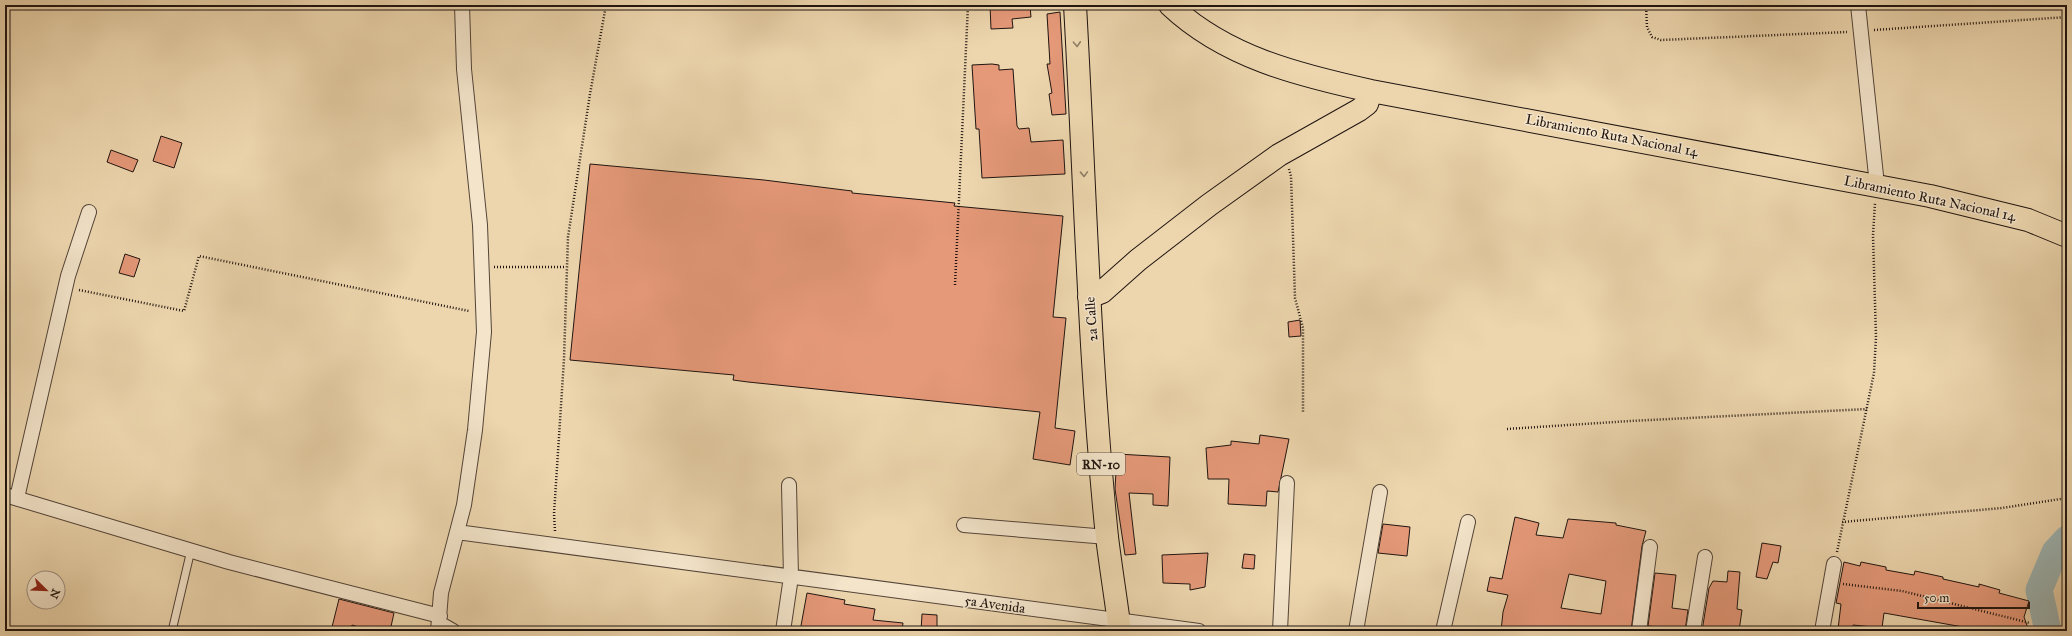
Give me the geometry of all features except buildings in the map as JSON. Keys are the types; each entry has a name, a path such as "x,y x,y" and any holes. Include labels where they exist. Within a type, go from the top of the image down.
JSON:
{"main road":[{"name":"2a Calle","path":"1075,5 1089,297 1107,537 1119,626"},
{"name":"Libramiento Ruta Nacional 14","path":"1170,5 1192,24 1212,37 1257,60 1305,76 1371,90 1877,185 2000,212 2028,220 2067,236"},
{"path":"1089,297 1102,292 1138,260 1209,205 1279,155 1359,110 1367,104 1371,90"}],"street":[{"path":"439,623 441,592 464,504 475,430 484,332 480,225 464,69 462,5"},
{"path":"1858,5 1877,185"},
{"path":"89,212 78,242 11,497 323,587 439,623 453,631"},
{"path":"1280,631 1287,483"},
{"path":"783,631 791,577 788,485"},
{"path":"1356,631 1380,492"},
{"path":"1443,631 1468,522"},
{"path":"964,525 1107,537"},
{"name":"5a Avenida","path":"457,532 791,577 1119,626 1199,631"},
{"path":"1639,631 1650,546"},
{"path":"1693,631 1705,557"},
{"path":"1822,631 1834,564"}],"lane":[{"path":"172,631 191,550"}],"path":[{"path":"555,545 554,514 564,359 568,237 590,94 606,5"},
{"path":"955,285 968,5"},
{"path":"1646,5 1647,27 1652,37 1661,40 1860,31 2067,17"},
{"path":"1279,155 1288,167 1291,176 1295,298 1303,328 1303,413"},
{"path":"1834,564 1874,373 1876,337 1873,235 1877,185"},
{"path":"66,287 183,311 185,310 199,256 484,314"},
{"path":"482,267 566,267"},
{"path":"1507,429 1867,409"},
{"path":"1842,522 2002,508 2067,498"},
{"path":"1831,583 1902,591 2030,623"}],"waterway":[{"path":"2048,631 2039,590 2055,552 2067,539"}]}
